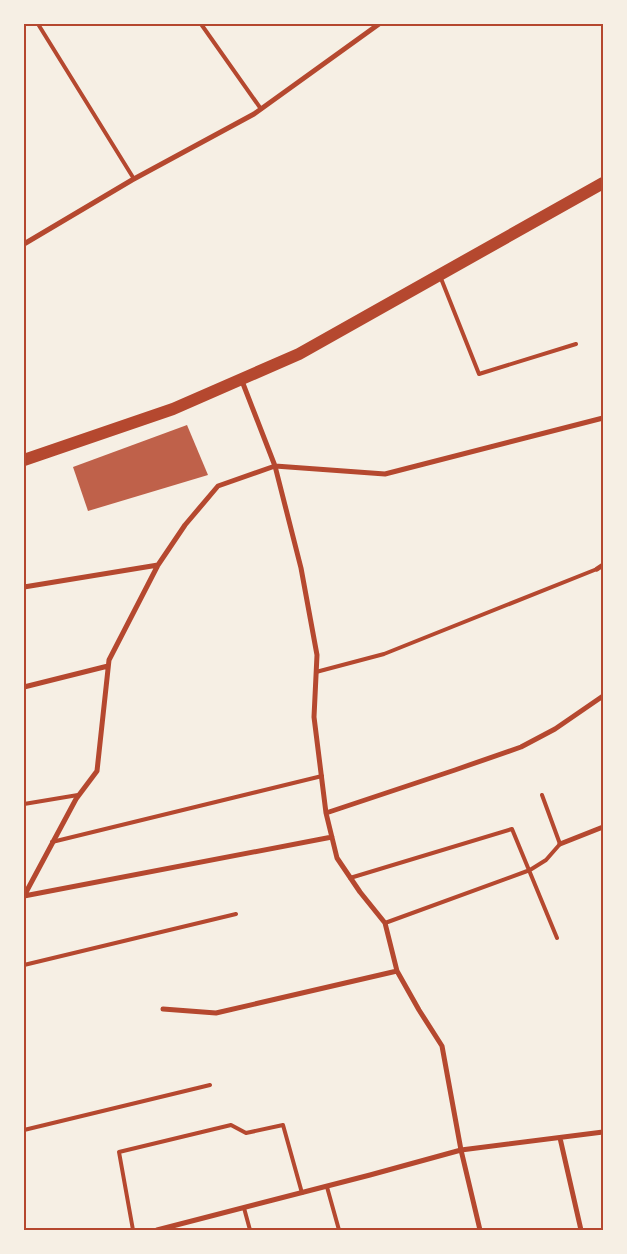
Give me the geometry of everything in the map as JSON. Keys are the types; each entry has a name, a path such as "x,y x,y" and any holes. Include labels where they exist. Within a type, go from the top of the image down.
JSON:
{"main road":[{"path":"24,460 173,409 299,354 603,183"}],"street":[{"path":"24,244 134,179 261,109 379,24"},
{"path":"242,380 275,466 301,568 317,655 314,717 326,812 338,858 360,892 385,923 398,971 419,1010 442,1046 461,1150 480,1230"},
{"path":"24,896 79,795 97,771 109,660 158,565 184,526 218,486 275,466 385,474 603,418"},
{"path":"24,587 158,565"},
{"path":"598,569 603,565"},
{"path":"24,687 108,666"},
{"path":"326,812 521,747 555,729 603,696"},
{"path":"560,844 603,827"},
{"path":"24,896 332,836"},
{"path":"163,1009 216,1013 398,971"},
{"path":"157,1230 328,1187 461,1150 603,1132"},
{"path":"560,1138 580,1230"}],"lane":[{"path":"38,24 134,179"},
{"path":"201,24 261,109"},
{"path":"440,274 479,374 576,344"},
{"path":"316,672 384,654 598,569"},
{"path":"52,842 322,776"},
{"path":"24,804 79,795"},
{"path":"385,923 530,870 546,860 560,844 542,795"},
{"path":"350,878 512,829 557,938"},
{"path":"24,965 236,914"},
{"path":"24,1130 210,1085"},
{"path":"133,1230 119,1152 232,1125 246,1133 283,1125 302,1193"},
{"path":"328,1187 339,1230"},
{"path":"244,1208 250,1230"}],"building":[{"path":"187,425 208,475 88,511 73,467"}]}
